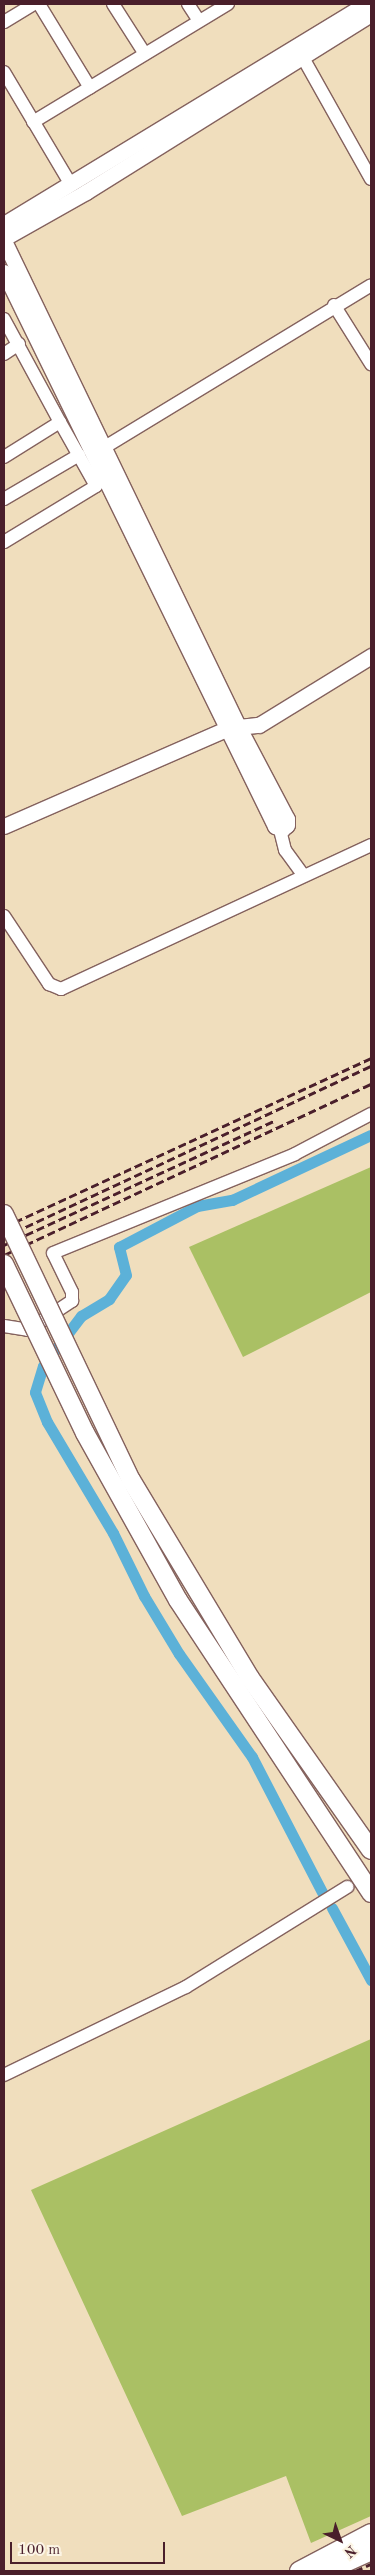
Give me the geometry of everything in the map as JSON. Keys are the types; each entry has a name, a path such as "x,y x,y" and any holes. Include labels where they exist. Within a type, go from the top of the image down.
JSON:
{"highway":[{"path":"325,2571 371,2550"}],"main road":[{"path":"4,1214 131,1480 250,1678 371,1850"},
{"path":"4,1264 85,1433 178,1600 371,1892"},
{"path":"299,2571 371,2533"}],"street":[{"path":"4,22 34,4"},
{"path":"39,4 90,88"},
{"path":"113,4 144,54"},
{"path":"188,4 199,21"},
{"path":"33,122 228,4"},
{"path":"5,236 70,183 366,4"},
{"path":"5,236 102,182 371,14"},
{"path":"302,56 371,178"},
{"path":"4,72 70,183"},
{"path":"5,236 105,447 233,727"},
{"path":"4,272 233,727 287,819 287,825 280,830 285,850 303,875"},
{"path":"105,447 334,305 371,285"},
{"path":"334,305 371,364"},
{"path":"4,319 20,344 60,422 96,486 4,542"},
{"path":"4,354 20,344"},
{"path":"4,457 60,422"},
{"path":"4,500 79,455"},
{"path":"4,826 233,727 254,727 269,720 371,656"},
{"path":"4,916 49,984 61,989 371,845"},
{"path":"4,1326 28,1330 72,1301 72,1292 53,1253 295,1154 371,1114"},
{"path":"4,2076 186,1987 347,1887"}],"green space":[{"path":"371,1167 371,1292 243,1357 189,1247"},
{"path":"371,2039 371,2516 311,2543 286,2476 182,2516 31,2190"}],"waterway":[{"path":"322,1892 252,1757 179,1654 144,1596 113,1533 47,1422 35,1392 43,1366 81,1316 109,1299 126,1275 119,1247 197,1206 232,1200 371,1135"},
{"path":"332,1908 371,1980"}],"railway":[{"path":"4,1227 371,1058"},
{"path":"4,1237 371,1066"},
{"path":"4,1255 371,1084"},
{"path":"4,1245 276,1120"},
{"path":"355,2571 371,2564"}]}
